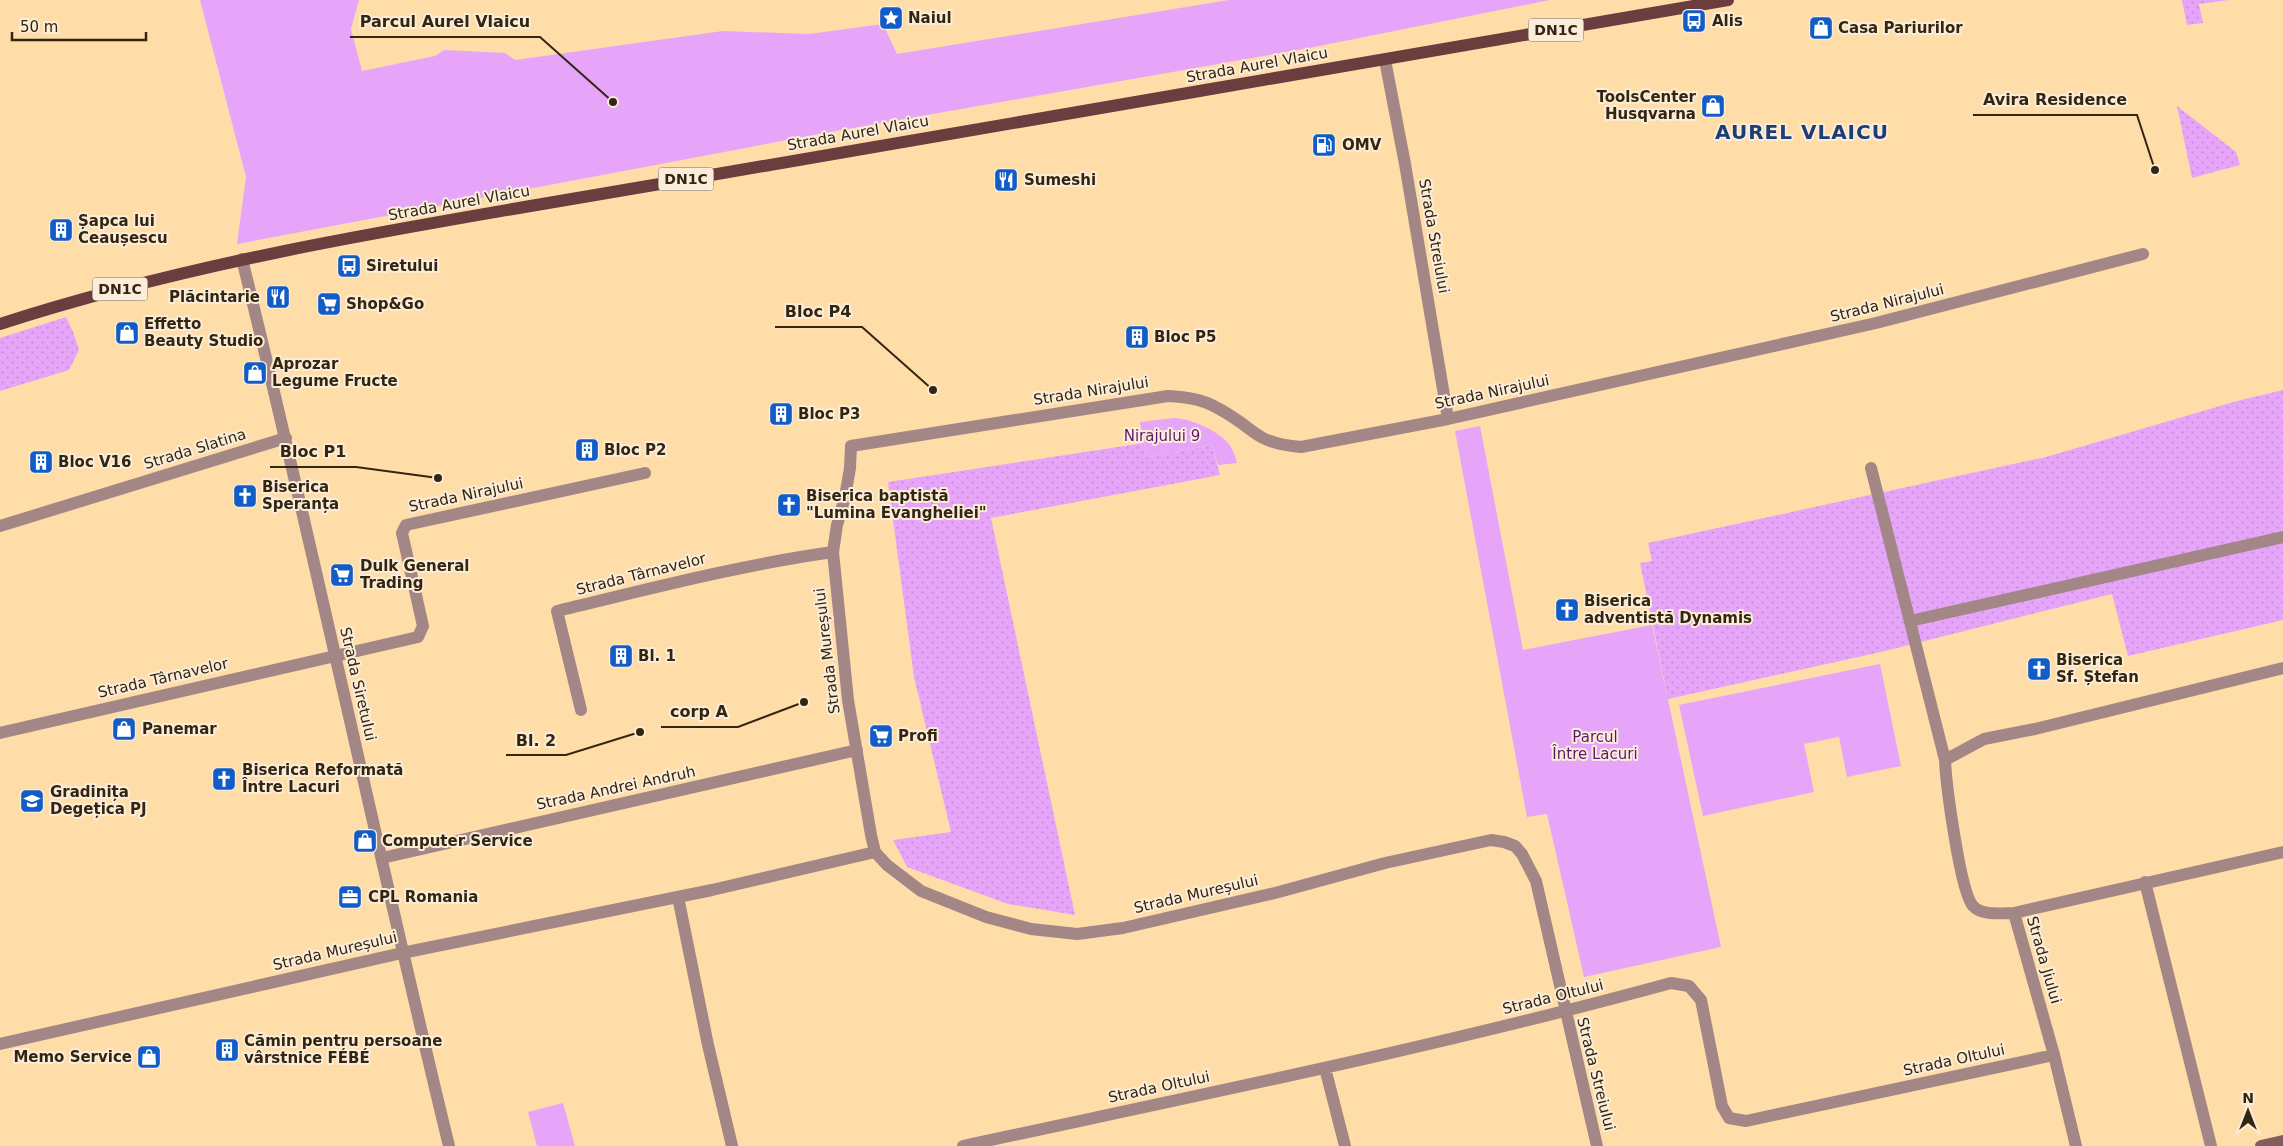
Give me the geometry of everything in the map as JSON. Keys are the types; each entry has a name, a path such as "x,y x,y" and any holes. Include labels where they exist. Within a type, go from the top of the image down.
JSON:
{"main road":[{"name":"Strada Aurel Vlaicu","path":"0,324 124,288 242,259 756,167 1728,0"}],"street":[{"name":"Strada Streiului","path":"1385,60 1407,174 1448,419"},
{"name":"Strada Nirajului","path":"851,446 1168,396 1188,396 1217,406 1261,437 1280,444 1301,447 1448,419 1876,323 2143,254"},
{"name":"Strada Siretului","path":"242,259 286,438 402,952 449,1146"},
{"name":"Strada Slatina","path":"0,526 286,438"},
{"name":"Strada Mureșului","path":"851,446 850,468 833,552 841,643 857,750 875,852 903,879 921,891 944,902 986,917 1031,929 1077,934 1123,928 1246,900 1385,863 1479,842 1504,842 1515,846 1528,865"},
{"path":"1871,468 1945,760 1946,787 1969,897 1973,906 1980,911 2014,913"},
{"name":"Strada Nirajului","path":"334,656 418,637 422,633 423,626 402,533 406,525 645,473"},
{"path":"1910,621 2283,537"},
{"name":"Strada Târnavelor","path":"581,710 558,611 727,570 795,556 833,552"},
{"name":"Strada Târnavelor","path":"0,733 334,656"},
{"path":"1945,760 1984,739 2034,729 2283,668"},
{"name":"Strada Andrei Andruh","path":"382,858 857,750"},
{"name":"Strada Mureșului","path":"0,1044 402,952 678,897 875,852"},
{"name":"Strada Jiului","path":"2076,1146 2054,1054 2014,913 2283,852"},
{"name":"Strada Streiului","path":"1528,865 1536,880 1545,916 1564,1012 1597,1146"},
{"path":"2144,882 2211,1146"},
{"path":"678,897 708,1045 732,1146"},
{"name":"Strada Oltului","path":"963,1146 1325,1068 1564,1012 1671,983 1689,986 1701,1000 1722,1106 1729,1118 1746,1121 2054,1054"},
{"path":"1325,1068 1345,1146"},
{"path":"2261,1146 2283,1141"}],"green space":[{"path":"200,0 359,0 351,29 362,71 435,56 444,50 505,53 515,60 723,31 809,34 883,24 897,54 1229,0 1550,0 1309,48 819,134 237,244 246,177"},
{"path":"2182,0 2229,0 2199,4 2203,23 2187,25"},
{"path":"2177,106 2236,152 2240,165 2192,178"},
{"path":"66,317 79,350 69,370 0,391 0,338"},
{"path":"2283,390 2283,620 2128,656 2112,594 1881,652 1668,699 1640,563 1652,561 1648,543 2046,457 2237,401"},
{"name":"Nirajului 9","path":"1174,418 1195,423 1222,437 1234,452 1237,463 1218,465 1212,445 1147,457 1140,422"},
{"name":"Parcul Între Lacuri","path":"1480,426 1523,650 1652,625 1721,947 1584,977 1547,814 1527,817 1455,431"},
{"path":"1144,443 1147,457 1212,445 1220,475 991,518 1075,915 1008,904 907,867 893,840 951,832 914,677 888,482"},
{"path":"1880,664 1901,766 1847,777 1839,737 1804,744 1814,792 1703,816 1679,705"},
{"path":"563,1103 575,1146 537,1146 528,1112"}],"place":[{"name":"Naiul","path":"891,18"},
{"name":"Alis","path":"1694,21"},
{"name":"Casa Pariurilor","path":"1821,28"},
{"name":"Parcul Aurel Vlaicu","path":"613,102"},
{"name":"ToolsCenter Husqvarna","path":"1713,106"},
{"name":"OMV","path":"1324,145"},
{"name":"Avira Residence","path":"2155,170"},
{"name":"Sumeshi","path":"1006,180"},
{"name":"Șapca lui Ceaușescu","path":"61,230"},
{"name":"Siretului","path":"349,266"},
{"name":"Plăcintarie","path":"278,297"},
{"name":"Shop&Go","path":"329,304"},
{"name":"Effetto Beauty Studio","path":"127,333"},
{"name":"Bloc P5","path":"1137,337"},
{"name":"Aprozar Legume Fructe","path":"255,373"},
{"name":"Bloc P4","path":"933,390"},
{"name":"Bloc P3","path":"781,414"},
{"name":"Bloc P2","path":"587,450"},
{"name":"Bloc V16","path":"41,462"},
{"name":"Bloc P1","path":"438,478"},
{"name":"Biserica Speranța","path":"245,496"},
{"name":"Biserica baptistă \"Lumina Evangheliei\"","path":"789,505"},
{"name":"Dulk General Trading","path":"342,575"},
{"name":"Biserica adventistă Dynamis","path":"1567,610"},
{"name":"Bl. 1","path":"621,656"},
{"name":"Biserica Sf. Ștefan","path":"2039,669"},
{"name":"corp A","path":"804,702"},
{"name":"Panemar","path":"124,729"},
{"name":"Bl. 2","path":"640,732"},
{"name":"Profi","path":"881,736"},
{"name":"Biserica Reformată Între Lacuri","path":"224,779"},
{"name":"Gradinița Degețica PJ","path":"32,801"},
{"name":"Computer Service","path":"365,841"},
{"name":"CPL Romania","path":"350,897"},
{"name":"Cămin pentru persoane vârstnice FÉBÉ","path":"227,1050"},
{"name":"Memo Service","path":"149,1057"}],"district":[{"name":"AUREL VLAICU","path":"1802,132"}]}
